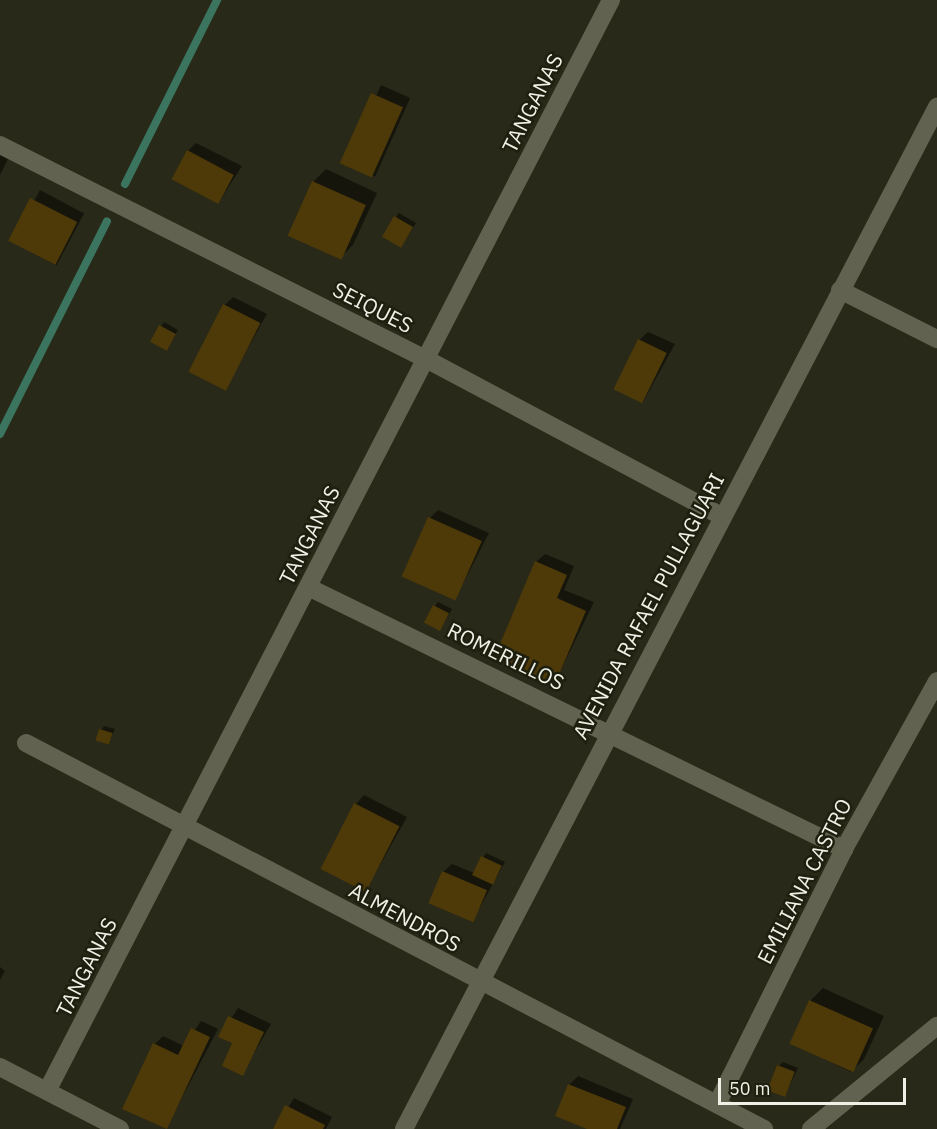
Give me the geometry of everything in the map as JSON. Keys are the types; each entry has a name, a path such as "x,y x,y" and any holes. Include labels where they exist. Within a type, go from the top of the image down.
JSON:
{"street":[{"name":"TANGANAS","path":"47,1090 611,0"},
{"name":"AVENIDA RAFAEL PULLAGUARI","path":"404,1129 607,730 937,107"},
{"name":"SEIQUES","path":"0,145 426,359 721,516"},
{"path":"840,290 937,339"},
{"name":"ROMERILLOS","path":"308,587 607,730 844,849"},
{"name":"EMILIANA CASTRO","path":"717,1104 844,849 937,681"},
{"name":"ALMENDROS","path":"26,742 764,1129"},
{"path":"811,1129 937,1026"},
{"path":"0,1067 120,1129"}],"building":[{"path":"371,93 403,107 372,178 340,163"},
{"path":"187,150 234,175 218,204 172,179"},
{"path":"312,181 366,205 341,260 288,236"},
{"path":"30,198 77,222 55,265 8,241"},
{"path":"394,216 413,227 401,248 382,237"},
{"path":"223,304 260,323 226,391 188,372"},
{"path":"159,325 176,334 167,351 150,342"},
{"path":"638,339 667,353 642,403 613,389"},
{"path":"428,517 482,541 455,600 402,576"},
{"path":"535,561 567,575 557,598 586,611 555,684 494,658"},
{"path":"433,605 449,613 440,631 424,623"},
{"path":"99,729 112,733 109,745 95,740"},
{"path":"354,803 399,826 366,892 320,869"},
{"path":"481,856 502,866 493,885 472,875"},
{"path":"442,871 487,890 473,922 428,903"},
{"path":"809,1000 873,1028 853,1072 789,1044"},
{"path":"228,1016 264,1032 243,1076 222,1066 232,1043 218,1037"},
{"path":"191,1028 210,1037 167,1129 122,1109 153,1043 178,1055"},
{"path":"777,1065 795,1072 785,1097 767,1090"},
{"path":"568,1084 626,1107 617,1129 587,1129 555,1116"},
{"path":"285,1105 325,1125 323,1129 273,1129"}],"waterway":[{"path":"125,184 217,0"},
{"path":"0,434 107,221"}]}
